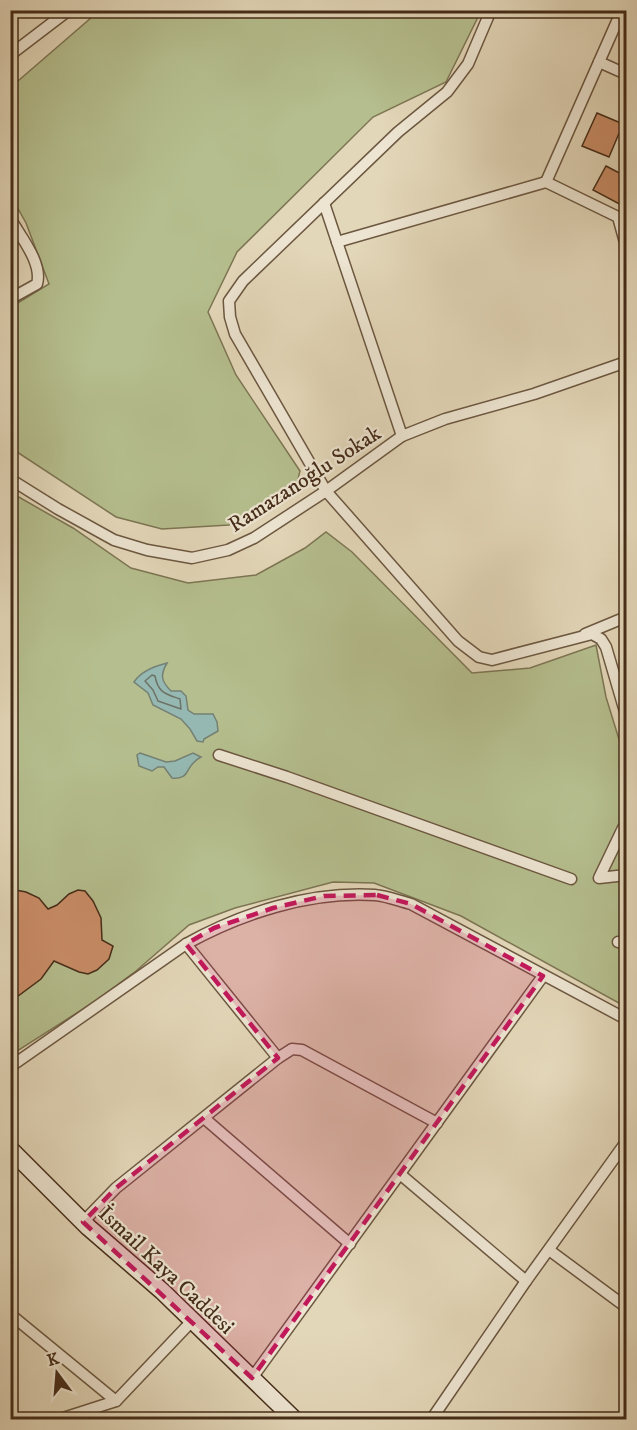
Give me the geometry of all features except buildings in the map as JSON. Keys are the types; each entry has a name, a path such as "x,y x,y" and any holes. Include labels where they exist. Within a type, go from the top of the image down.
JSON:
{"street":[{"path":"10,55 69,10"},
{"path":"491,10 468,64 447,92 398,132 243,281 229,301 230,317 235,334 326,491 458,641 479,657 492,660 592,634 601,639 606,647 627,715"},
{"path":"546,182 622,10"},
{"path":"599,62 627,74"},
{"path":"337,242 546,182 618,217 627,246"},
{"path":"324,203 402,436"},
{"path":"10,218 34,261 39,277 36,284 10,299"},
{"name":"Ramazanoğlu Sokak","path":"10,479 114,540 147,550 192,558 228,550 254,538 326,491 402,436 627,362"},
{"path":"571,639 627,617"},
{"path":"219,755 287,777 571,879"},
{"path":"623,828 599,878 627,874"},
{"path":"10,1067 186,944 214,928 273,908 324,896 377,895 411,904 627,1019"},
{"path":"186,944 278,1058"},
{"path":"252,1378 543,976"},
{"path":"83,1222 116,1188 292,1049 302,1050 437,1123"},
{"path":"204,1118 350,1244"},
{"path":"431,1419 526,1281 627,1142"},
{"name":"İsmail Kaya Caddesi","path":"12,1152 83,1222 252,1378 285,1416"},
{"path":"400,1174 526,1281"},
{"path":"549,1250 627,1307"},
{"path":"10,1314 116,1401"},
{"path":"57,1419 116,1401 192,1321"}],"highlighted area":[{"path":"377,895 411,904 543,976 252,1378 83,1222 116,1188 278,1058 186,944 214,928 273,908 324,896"}],"green space":[{"path":"99,11 481,11 446,82 373,117 237,252 208,312 236,375 300,471 295,491 229,525 162,529 116,517 11,448 11,307 49,284 26,223 11,196 11,87"},
{"path":"10,492 73,528 131,568 188,583 256,575 305,548 326,532 352,552 472,673 530,668 596,645 606,697 626,762 626,1007 461,916 374,883 333,882 235,908 189,925 136,971 94,1002 11,1055"}],"water":[{"path":"167,663 163,671 163,681 171,691 181,691 186,696 188,710 194,714 213,714 217,722 218,731 204,739 203,742 197,741 181,719 153,705 148,693 134,682 144,672"},
{"path":"140,753 166,762 175,761 193,753 201,757 192,764 183,777 172,778 164,767 158,767 152,771 139,766 137,755"}]}
